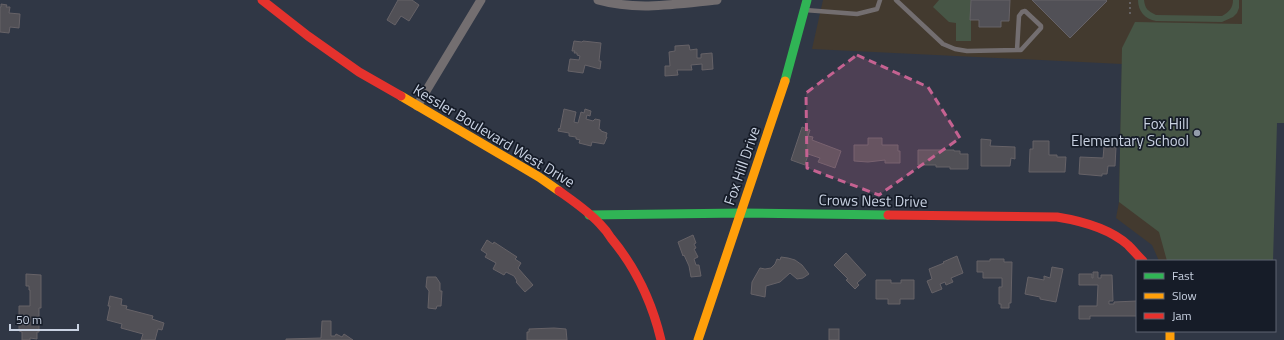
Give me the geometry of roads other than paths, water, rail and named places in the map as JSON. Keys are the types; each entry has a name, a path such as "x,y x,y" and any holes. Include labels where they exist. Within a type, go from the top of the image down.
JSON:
{"street":[{"name":"Kessler Boulevard West Drive","path":"262,0 333,55 359,72 539,177 566,195 601,224 633,268 649,301 662,340"},
{"path":"417,106 481,0"},
{"path":"598,0 614,4 640,7 717,0"},
{"name":"Fox Hill Drive","path":"698,340 788,74 807,0"},
{"name":"Crows Nest Drive","path":"589,214 741,213 1065,218 1090,224 1109,232 1126,244 1142,260"}],"lane":[{"path":"805,10 857,14 877,9 880,0"},
{"path":"896,0 943,44 955,49 968,51 1021,50 1042,28 1025,11 1019,16 1017,50"}],"place":[{"name":"Fox Hill Elementary School","path":"1197,133"}]}
